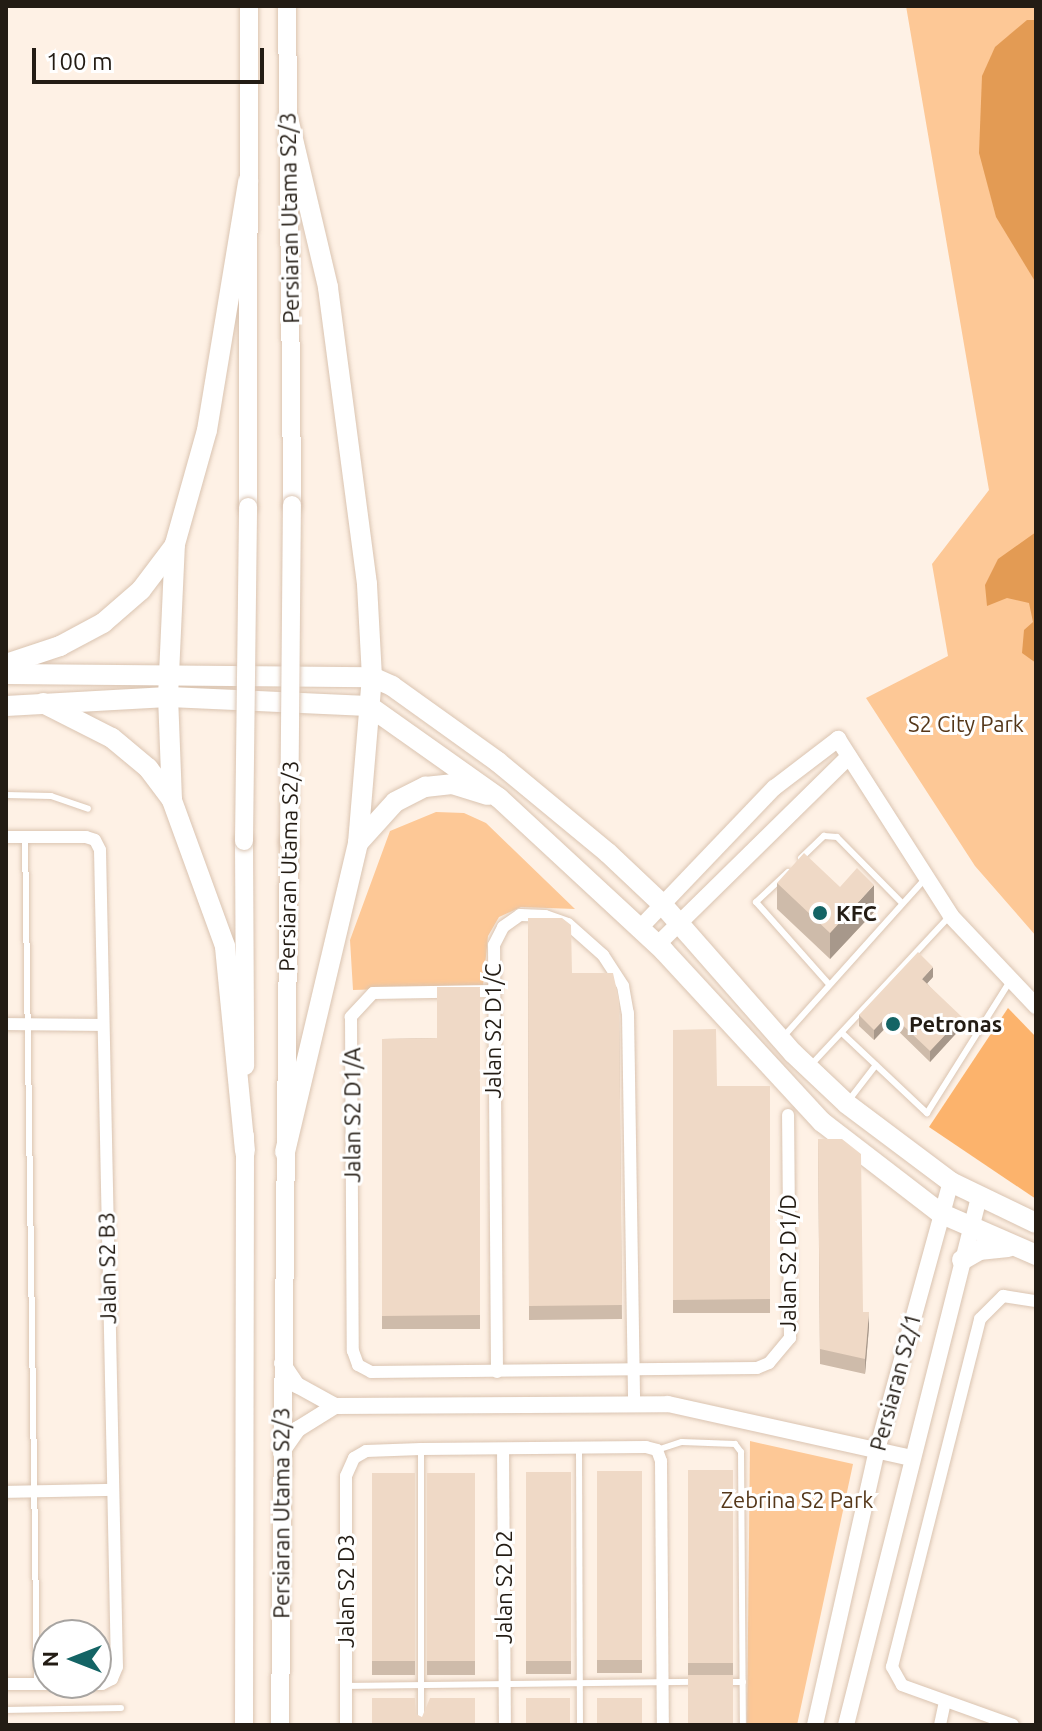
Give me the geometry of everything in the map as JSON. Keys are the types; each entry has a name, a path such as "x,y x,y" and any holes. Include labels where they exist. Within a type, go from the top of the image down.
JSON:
{"main road":[{"name":"Persiaran Utama S2/3","path":"244,1725 244,841 249,6"},
{"name":"Persiaran Utama S2/3","path":"280,1725 292,505 287,6"},
{"path":"285,1152 358,843 372,677 367,584 328,287 288,118"},
{"path":"172,800 168,697 175,544 207,430 248,181"},
{"path":"6,664 60,646 103,623 141,590 175,544"},
{"path":"6,674 372,677 420,704 498,762 662,904 808,1069 847,1104 951,1182 1036,1223"},
{"path":"6,706 168,697 369,706 499,798 657,945 822,1122 940,1213 1036,1255"},
{"path":"41,702 112,738 148,768 172,800 225,946 245,1151"},
{"path":"358,843 395,802 425,787 452,784 499,798"},
{"path":"962,1260 979,1250 1012,1246"}],"street":[{"path":"640,928 774,788 838,739 951,916 1009,983 1036,1006"},
{"path":"657,945 849,756"},
{"name":"Jalan S2 B3","path":"6,837 86,837 95,840 100,850 117,1667 112,1679"},
{"name":"Jalan S2 D1/C","path":"497,1372 494,945 503,927 520,915 568,924 603,955 623,986 628,1013 634,1402"},
{"name":"Jalan S2 D1/A","path":"358,1365 353,1351 351,1017 373,993 492,991"},
{"path":"6,1024 102,1025"},
{"name":"Jalan S2 D1/D","path":"358,1365 371,1372 497,1372 757,1368 769,1363 790,1338 788,1115"},
{"name":"Persiaran S2/1","path":"815,1725 877,1450 951,1182"},
{"name":"Persiaran S2/1","path":"846,1725 979,1197"},
{"path":"1013,1725 902,1685 892,1667 980,1319 1003,1296 1036,1301"},
{"path":"282,1363 304,1390 335,1406 668,1404 912,1458"},
{"path":"281,1453 298,1429 335,1406"},
{"path":"421,1449 657,1450 663,1725"},
{"name":"Jalan S2 D3","path":"346,1725 346,1476 354,1458 366,1451 421,1449"},
{"name":"Jalan S2 D2","path":"503,1449 505,1725"},
{"path":"6,1492 111,1490"},
{"name":"Jalan S2 B3","path":"6,1684 32,1684"},
{"path":"940,1725 945,1702"}],"lane":[{"path":"6,795 51,796 88,809"},
{"path":"25,836 36,1619"},
{"path":"828,983 756,902 824,836 837,837 901,902"},
{"path":"781,1039 828,983 926,878"},
{"path":"808,1069 951,916"},
{"path":"842,1033 927,1113 1009,983"},
{"path":"847,1104 876,1065"},
{"path":"657,1450 682,1442 735,1444 741,1452 743,1725"},
{"path":"579,1448 580,1725"},
{"path":"421,1449 421,1725"},
{"path":"346,1686 702,1682"},
{"path":"716,1682 743,1682"},
{"path":"6,1710 121,1708"}],"green space":[{"name":"S2 City Park","path":"906,6 1036,6 1036,936 975,866 866,698 948,656 932,564 989,490"},
{"path":"436,812 464,813 486,823 575,909 521,907 499,917 488,936 483,986 353,990 350,940 390,831"},
{"name":"Zebrina S2 Park","path":"750,1441 853,1464 797,1725 747,1725"}],"shaded area":[{"path":"1027,20 1036,20 1036,283 996,217 979,153 982,76 995,47"},
{"path":"1036,532 1036,663 1022,653 1024,630 1033,622 1029,603 1007,598 987,606 985,585 998,559"},
{"path":"1008,1008 1036,1037 1036,1199 929,1127"}],"building":[{"path":"804,853 840,887 857,868 874,885 830,933 777,883"},
{"path":"528,918 562,918 571,925 572,973 613,973 619,1000 622,1305 529,1306"},
{"path":"918,952 933,967 922,979 962,1017 930,1051 890,1013 874,1030 859,1015"},
{"path":"437,987 480,987 480,1315 382,1316 382,1039 437,1038"},
{"path":"716,1029 717,1086 770,1086 770,1299 673,1300 673,1030"},
{"path":"818,1139 842,1139 861,1154 863,1312 869,1312 865,1359 820,1349"},
{"path":"688,1470 733,1470 733,1663 688,1663"},
{"path":"597,1471 642,1471 642,1660 597,1660"},
{"path":"526,1472 571,1472 571,1661 526,1661"},
{"path":"372,1473 415,1473 415,1661 372,1661"},
{"path":"427,1473 475,1473 475,1661 427,1661"},
{"path":"688,1675 733,1675 733,1725 688,1725"},
{"path":"372,1698 415,1698 416,1714 422,1717 430,1698 475,1698 475,1725 372,1725"},
{"path":"526,1698 570,1698 570,1725 526,1725"},
{"path":"597,1698 642,1698 642,1725 597,1725"}],"place":[{"name":"KFC","path":"820,913"},
{"name":"Petronas","path":"893,1024"}]}
